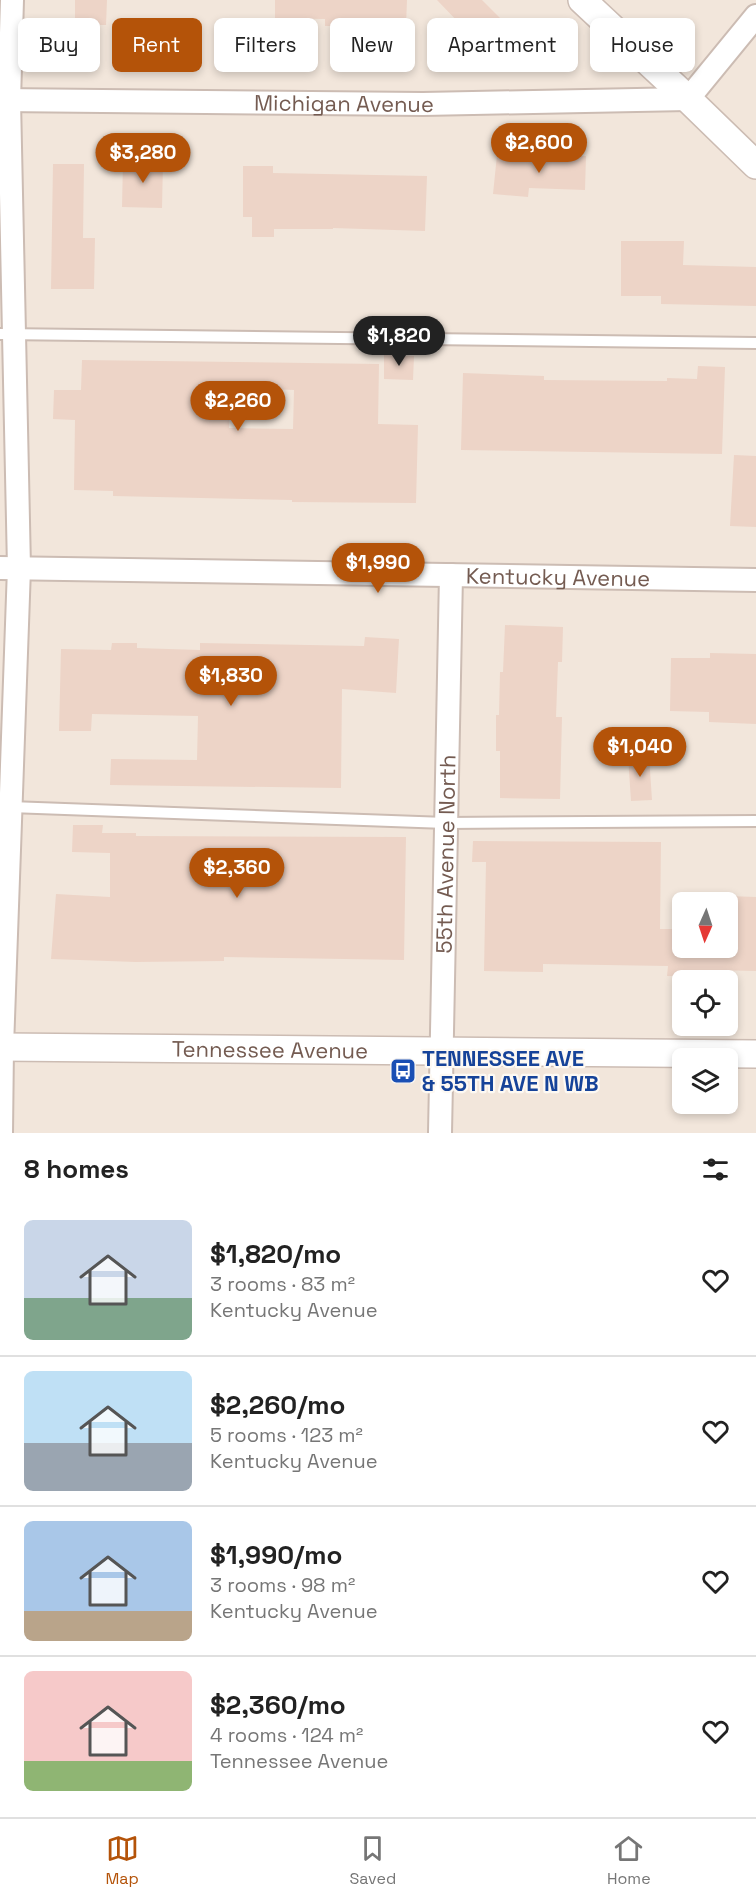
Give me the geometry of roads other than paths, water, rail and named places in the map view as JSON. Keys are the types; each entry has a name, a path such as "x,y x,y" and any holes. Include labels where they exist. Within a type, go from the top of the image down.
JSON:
{"street":[{"path":"1,1133 9,568 4,100 12,0"},
{"path":"582,0 756,165"},
{"path":"688,99 756,16"},
{"name":"Michigan Avenue","path":"4,100 423,104 688,99"},
{"name":"Kentucky Avenue","path":"9,568 756,580"},
{"name":"55th Avenue North","path":"440,1133 451,575"},
{"name":"Tennessee Avenue","path":"1,1047 756,1054"}],"lane":[{"path":"7,334 756,343"},
{"path":"5,807 446,823 756,821"}],"place":[{"name":"TENNESSEE AVE & 55TH AVE N WB","path":"403,1071"}]}
